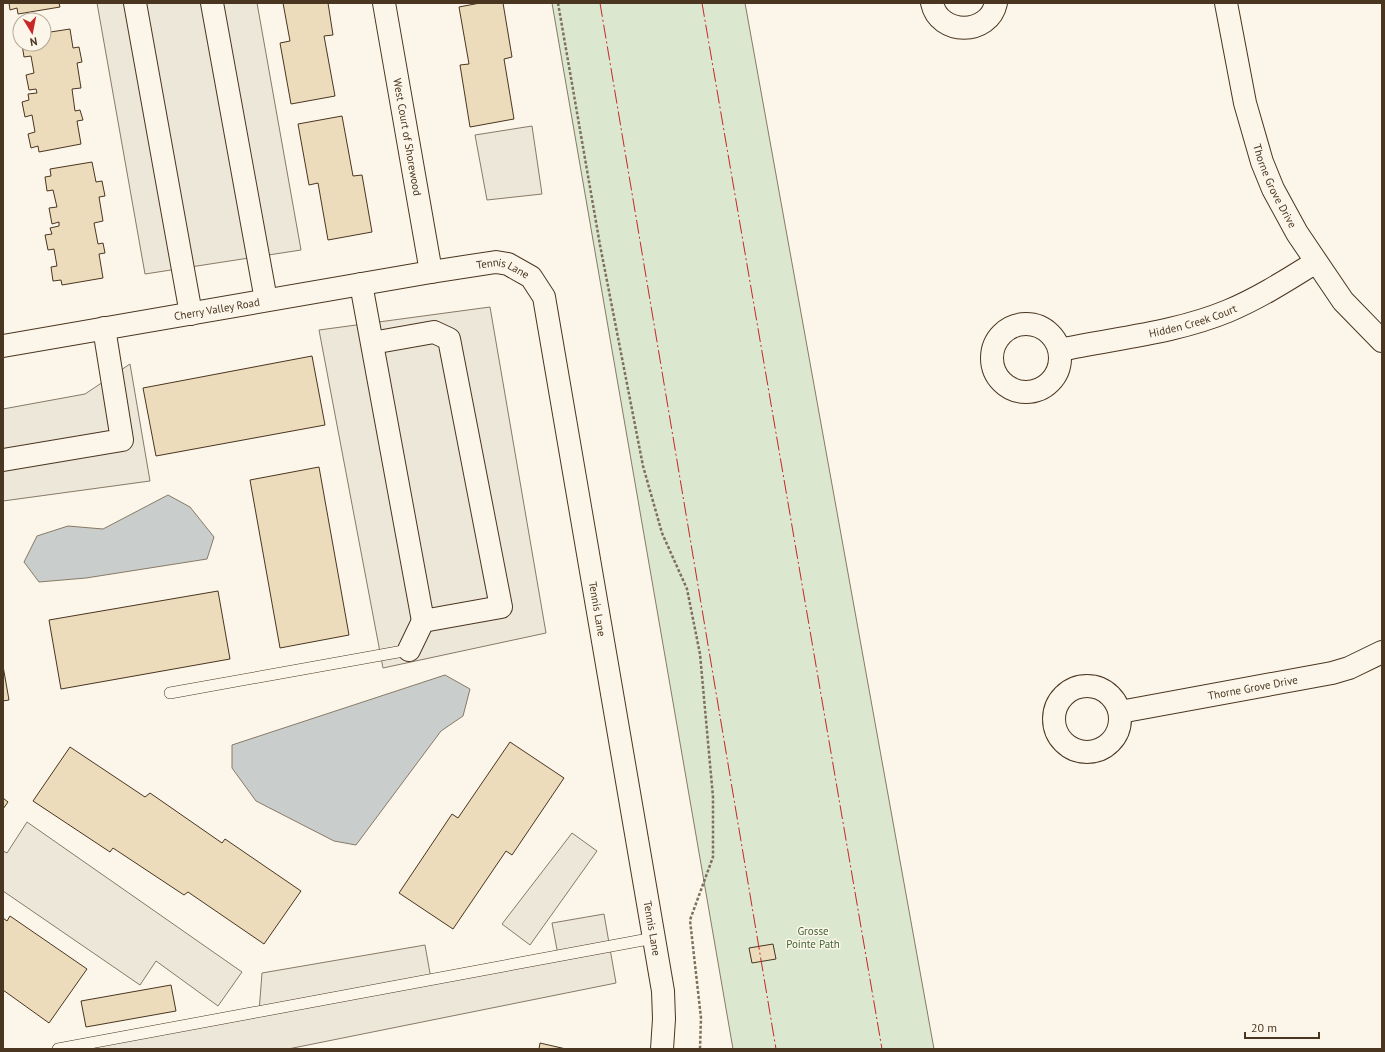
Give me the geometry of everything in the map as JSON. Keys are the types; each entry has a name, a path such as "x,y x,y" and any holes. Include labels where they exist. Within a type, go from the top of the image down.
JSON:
{"street":[{"path":"134,3 191,314"},
{"path":"212,3 266,300"},
{"name":"West Court of Shorewood","path":"384,3 431,272"},
{"path":"932,3 938,16 946,23 957,28 968,28 979,25 988,18 995,9 996,3"},
{"name":"Thorne Grove Drive","path":"1226,3 1246,103 1262,162 1273,189 1297,233 1343,301 1382,340"},
{"name":"Tennis Lane","path":"431,272 496,262 508,264 531,277 544,297 663,991 664,1019 662,1049"},
{"name":"Hidden Creek Court","path":"1060,350 1175,328 1227,311 1262,295 1316,262"},
{"name":"Cherry Valley Road","path":"3,346 431,272"},
{"path":"361,284 422,621 409,650"},
{"path":"3,460 122,440 104,328"},
{"path":"372,343 434,332 449,338 501,607 422,621"},
{"name":"Thorne Grove Drive","path":"1120,712 1332,673 1349,668 1382,652"}],"lane":[{"path":"170,693 409,650"},
{"path":"58,1049 654,938"}],"path":[{"path":"558,3 602,251 643,466 662,533 688,589 700,654 713,797 713,857 690,920 701,1018 700,1049"}],"green space":[{"name":"Grosse Pointe Path","path":"552,3 745,3 934,1049 733,1049"}],"shaded area":[{"path":"97,3 257,3 301,250 145,274"},
{"path":"532,126 542,194 487,200 475,135"},
{"path":"490,307 546,633 383,668 319,330"},
{"path":"130,364 150,481 3,501 3,409 85,394"},
{"path":"168,495 190,507 214,537 207,559 86,578 39,582 24,562 37,536 68,526 103,529"},
{"path":"445,675 470,689 463,716 441,731 356,845 334,841 256,801 232,768 232,745"},
{"path":"27,822 242,972 218,1006 156,961 140,985 3,891 3,851 7,853"},
{"path":"572,833 597,851 530,945 502,924"},
{"path":"604,914 616,983 288,1049 58,1049 259,1012 262,973 425,945 431,979 558,955 552,923"}],"building":[{"path":"9,3 59,3 60,7 30,12 18,12 17,8 10,10"},
{"path":"283,3 328,3 333,35 324,36 335,96 291,104 280,43 290,41"},
{"path":"480,3 503,3 512,57 504,59 514,119 470,127 460,65 469,64 459,7"},
{"path":"70,29 73,48 79,47 82,62 77,63 81,88 72,89 75,111 80,110 83,120 77,121 81,144 39,152 38,146 31,148 28,134 35,132 32,115 25,117 22,102 29,100 28,94 37,93 36,89 29,90 26,75 34,73 31,56 24,57 23,52 52,52 52,32"},
{"path":"342,116 353,176 362,175 372,232 328,240 318,183 309,185 298,124"},
{"path":"92,162 96,182 102,181 105,196 99,197 103,221 94,223 98,244 103,243 105,253 99,254 103,278 62,285 61,280 53,281 51,267 57,266 54,249 48,250 45,235 52,234 50,228 59,226 59,222 52,224 49,208 57,207 53,190 47,191 45,177 51,176 50,169"},
{"path":"312,356 325,425 156,456 143,388"},
{"path":"319,467 349,635 280,648 250,480"},
{"path":"218,591 230,659 61,689 49,620"},
{"path":"3,666 9,700 3,701"},
{"path":"510,742 564,778 512,855 506,851 453,929 399,893 452,814 458,818"},
{"path":"70,747 145,797 150,793 222,843 225,839 301,891 264,944 188,892 184,895 113,848 110,852 33,801"},
{"path":"3,798 8,802 3,809"},
{"path":"10,916 87,969 49,1023 3,990 3,918 7,921"},
{"path":"773,944 776,959 752,963 749,948"},
{"path":"171,985 176,1011 86,1027 81,1001"},
{"path":"540,1043 566,1049 539,1049"}],"power":[{"path":"600,3 776,1049"},
{"path":"702,3 882,1049"}]}
